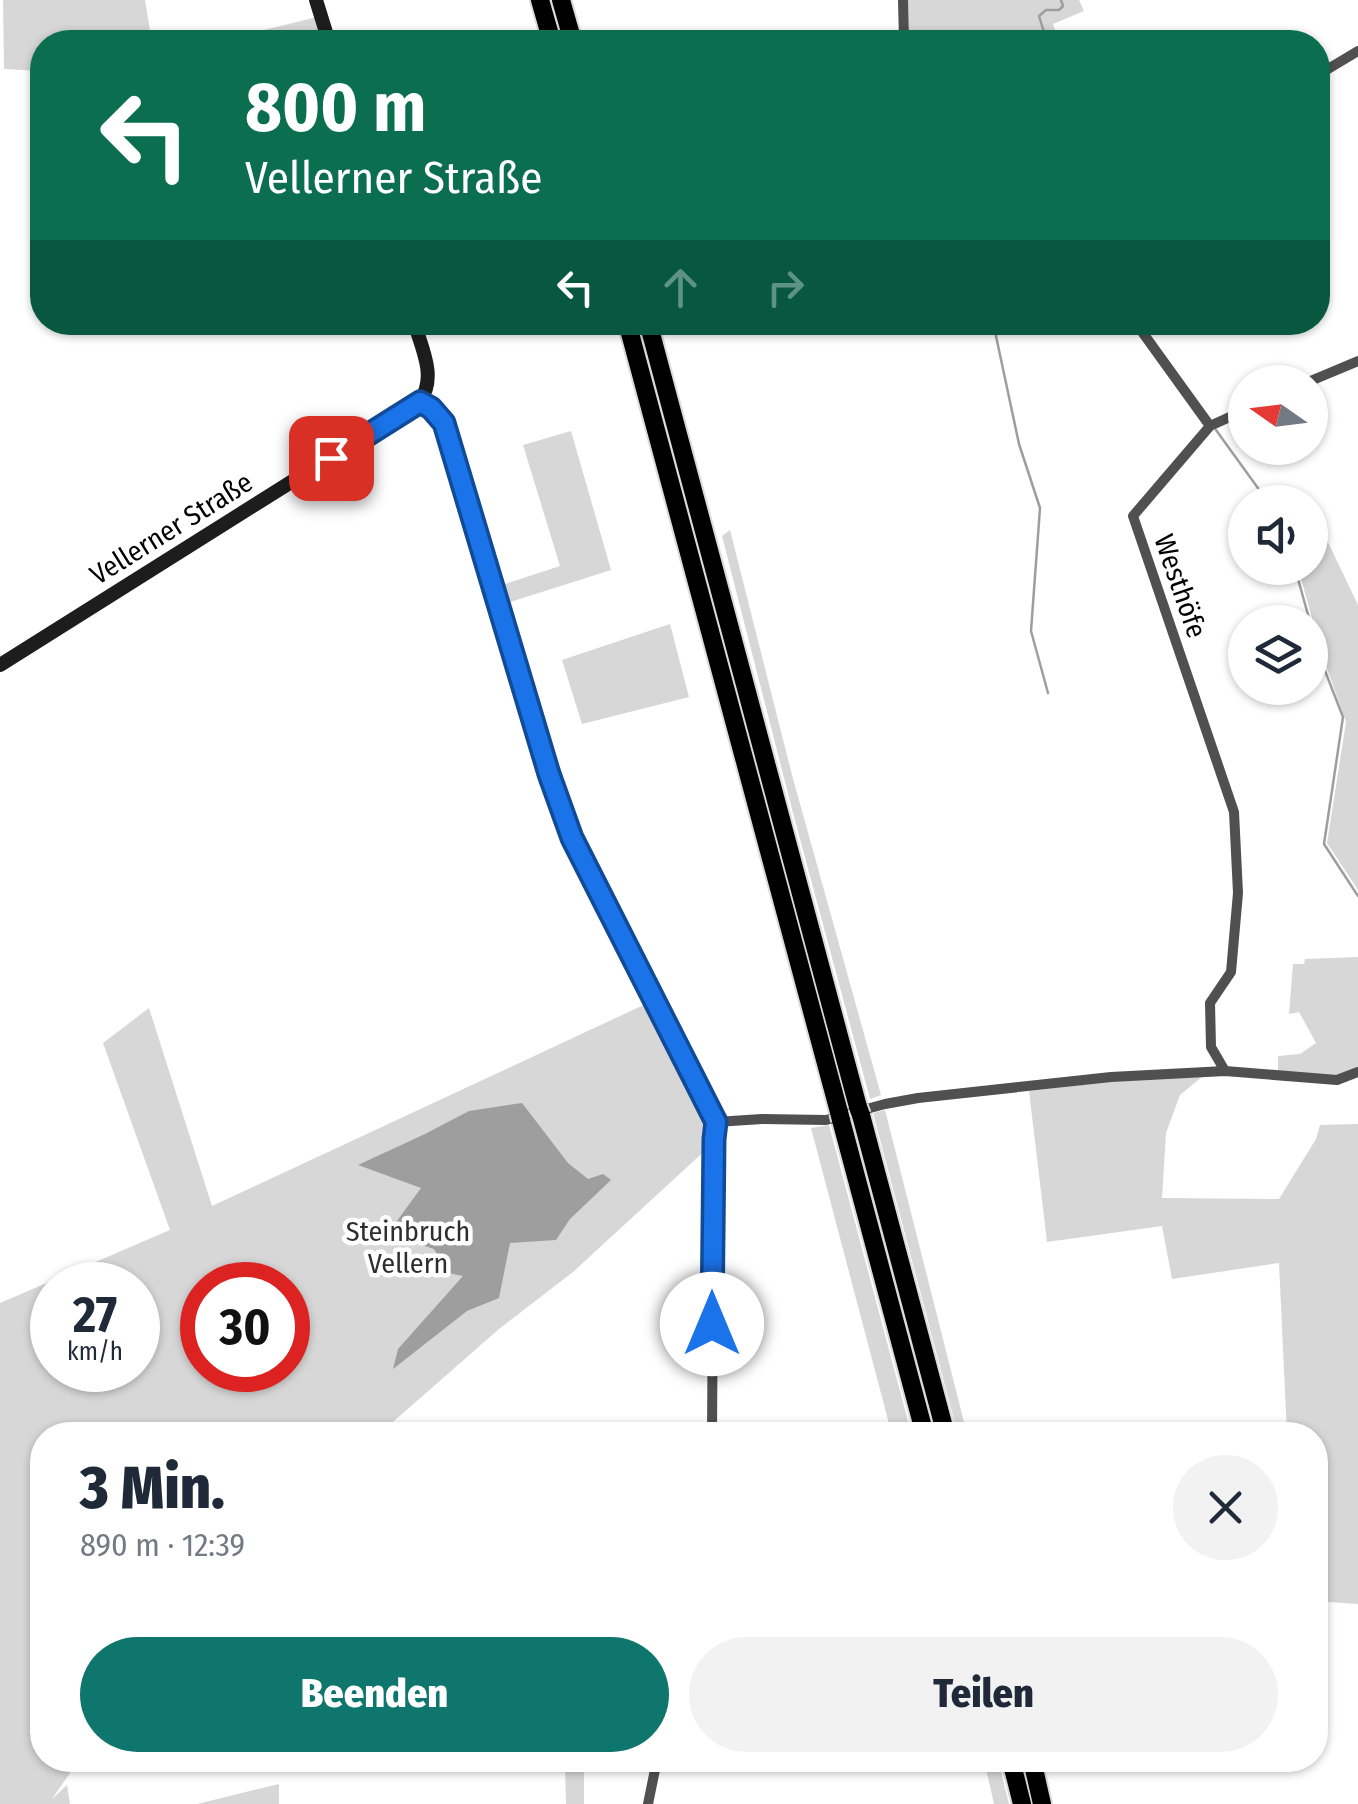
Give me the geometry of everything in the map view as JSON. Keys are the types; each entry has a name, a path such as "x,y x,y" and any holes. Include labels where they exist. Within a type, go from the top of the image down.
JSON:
{"highway":[{"path":"540,0 549,30"},
{"path":"562,0 570,30"},
{"path":"630,335 922,1422"},
{"path":"651,335 943,1422"},
{"path":"1014,1772 1022,1804"},
{"path":"1035,1772 1042,1804"}],"main road":[{"path":"316,0 325,30"},
{"path":"418,335 429,383 420,402"},
{"name":"Vellerner Straße","path":"0,665 420,402"}],"street":[{"path":"903,0 904,30"},
{"path":"1330,68 1358,51"},
{"path":"1144,335 1210,426 1228,418"},
{"path":"1328,373 1358,360"},
{"path":"420,402 444,423 549,774 572,838 716,1122 712,1422"},
{"name":"Westhöfe","path":"1210,426 1133,516 1234,812 1238,893 1231,972 1210,1003 1211,1047 1225,1071"},
{"path":"716,1122 826,1120 918,1098 1112,1077 1225,1071 1337,1080 1358,1072"},
{"path":"648,1804 655,1772"}],"green space":[{"path":"3,0 145,0 150,30 30,30 30,70 4,69"},
{"path":"906,0 1079,0 1084,11 1053,24 1055,30 907,30"},
{"path":"317,17 321,30 264,30"},
{"path":"571,431 611,570 507,603 502,585 560,566 523,445"},
{"path":"730,530 792,775 881,1095 870,1099 722,536"},
{"path":"1328,542 1358,605 1358,890 1327,843 1346,722 1328,671 1328,605 1308,605 1303,585 1328,585"},
{"path":"670,624 689,697 582,724 562,660"},
{"path":"1358,957 1358,1068 1337,1076 1278,1073 1278,1056 1300,1054 1316,1043 1299,1012 1289,1014 1293,964 1304,964 1305,959"},
{"name":"Steinbruch Vellern","path":"650,1002 716,1122 710,1146 573,1272 499,1329 393,1422 30,1422 30,1772 71,1772 52,1799 67,1785 70,1804 0,1804 0,1303 30,1290 30,1392 160,1392 160,1262 95,1262 170,1230 103,1043 149,1008 212,1206"},
{"path":"1203,1076 1180,1095 1166,1133 1162,1198 1279,1199 1316,1139 1320,1125 1358,1124 1358,1604 1328,1602 1328,1422 1286,1422 1279,1263 1172,1279 1162,1226 1047,1242 1029,1091"},
{"path":"885,1110 965,1422 955,1422 873,1113"},
{"path":"829,1125 909,1422 889,1422 811,1128"},
{"path":"565,1772 584,1772 584,1804 566,1804"},
{"path":"987,1772 1001,1772 1009,1804 994,1804"},
{"path":"279,1784 279,1804 197,1804"}],"shaded area":[{"path":"522,1103 568,1163 588,1179 603,1174 611,1180 570,1219 556,1240 510,1243 499,1298 467,1311 393,1369 398,1349 463,1276 448,1273 434,1249 407,1240 394,1225 421,1188 358,1165 469,1111"}],"waterway":[{"path":"1043,30 1039,16 1046,10 1059,10 1063,6 1061,0"},
{"path":"996,335 1019,444 1040,508 1031,631 1048,693"},
{"path":"1216,430 1256,485"},
{"path":"1300,585 1320,658 1343,717 1324,844 1358,896"}],"route":[{"path":"331,458 420,402 444,423 549,774 572,838 716,1122 712,1324"}]}
